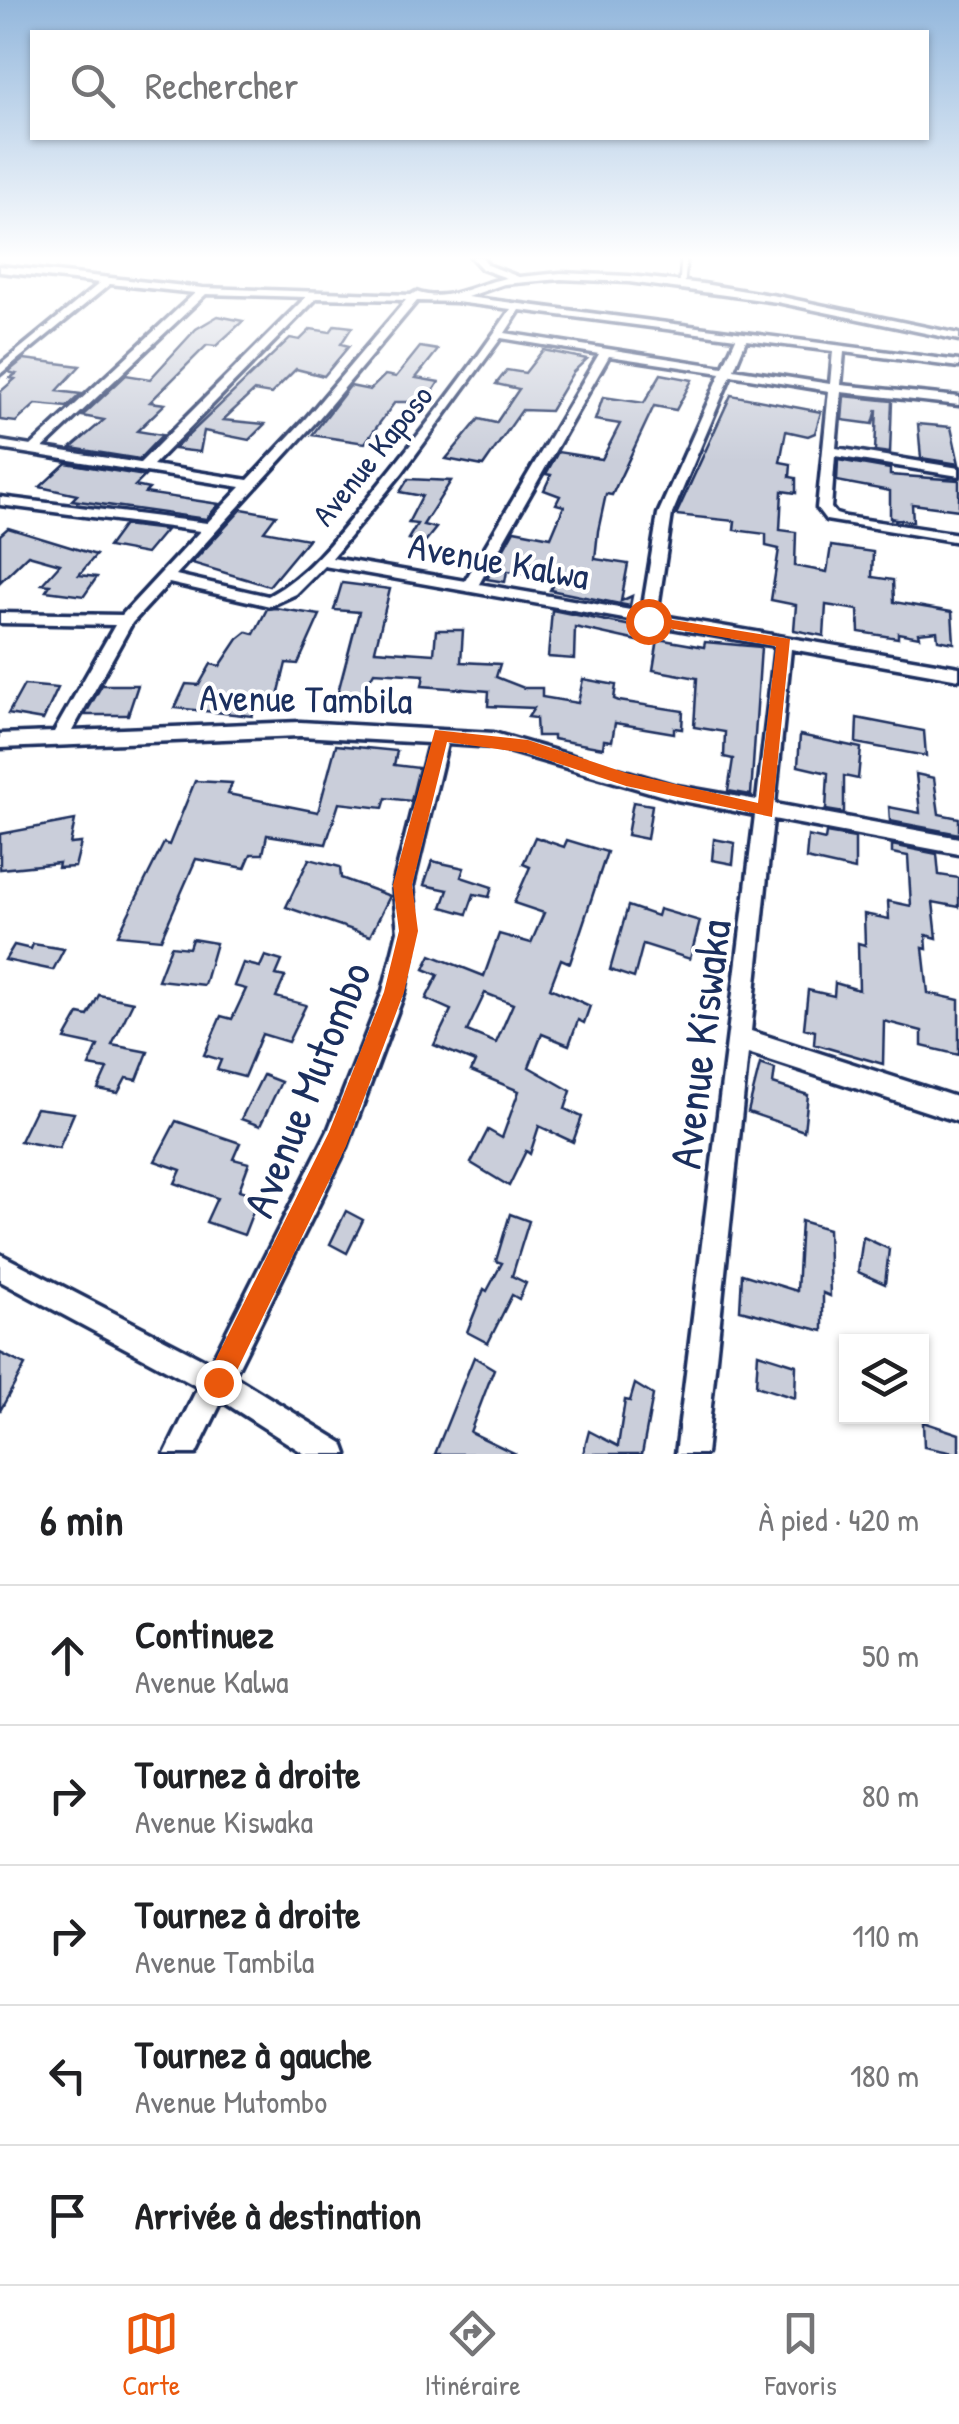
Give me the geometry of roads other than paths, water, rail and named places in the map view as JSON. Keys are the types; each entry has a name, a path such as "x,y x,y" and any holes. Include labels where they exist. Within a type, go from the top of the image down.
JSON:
{"street":[{"path":"0,371 56,325"},
{"path":"34,450 168,325"},
{"path":"144,467 285,325"},
{"path":"60,737 126,620 391,325"},
{"name":"Avenue Kaposo","path":"164,577 276,601 322,562 506,325"},
{"path":"664,325 959,364"},
{"path":"902,325 959,337"},
{"path":"500,335 835,388 959,401"},
{"path":"648,621 664,514 743,335"},
{"path":"839,347 824,508 831,516 959,538"},
{"path":"470,586 605,354"},
{"path":"0,445 251,485"},
{"path":"830,451 959,472"},
{"path":"0,502 209,528"},
{"name":"Avenue Kalwa","path":"322,562 959,673"},
{"path":"0,618 126,620"},
{"name":"Avenue Kiswaka","path":"691,1454 784,642"},
{"name":"Avenue Tambila","path":"0,741 300,729 440,734 528,746 626,779 766,812 959,846"},
{"name":"Avenue Mutombo","path":"180,1454 338,1138 394,992 408,931 402,885 440,734"},
{"path":"740,1039 959,1110"},
{"path":"0,1267 218,1382 332,1454"}]}
